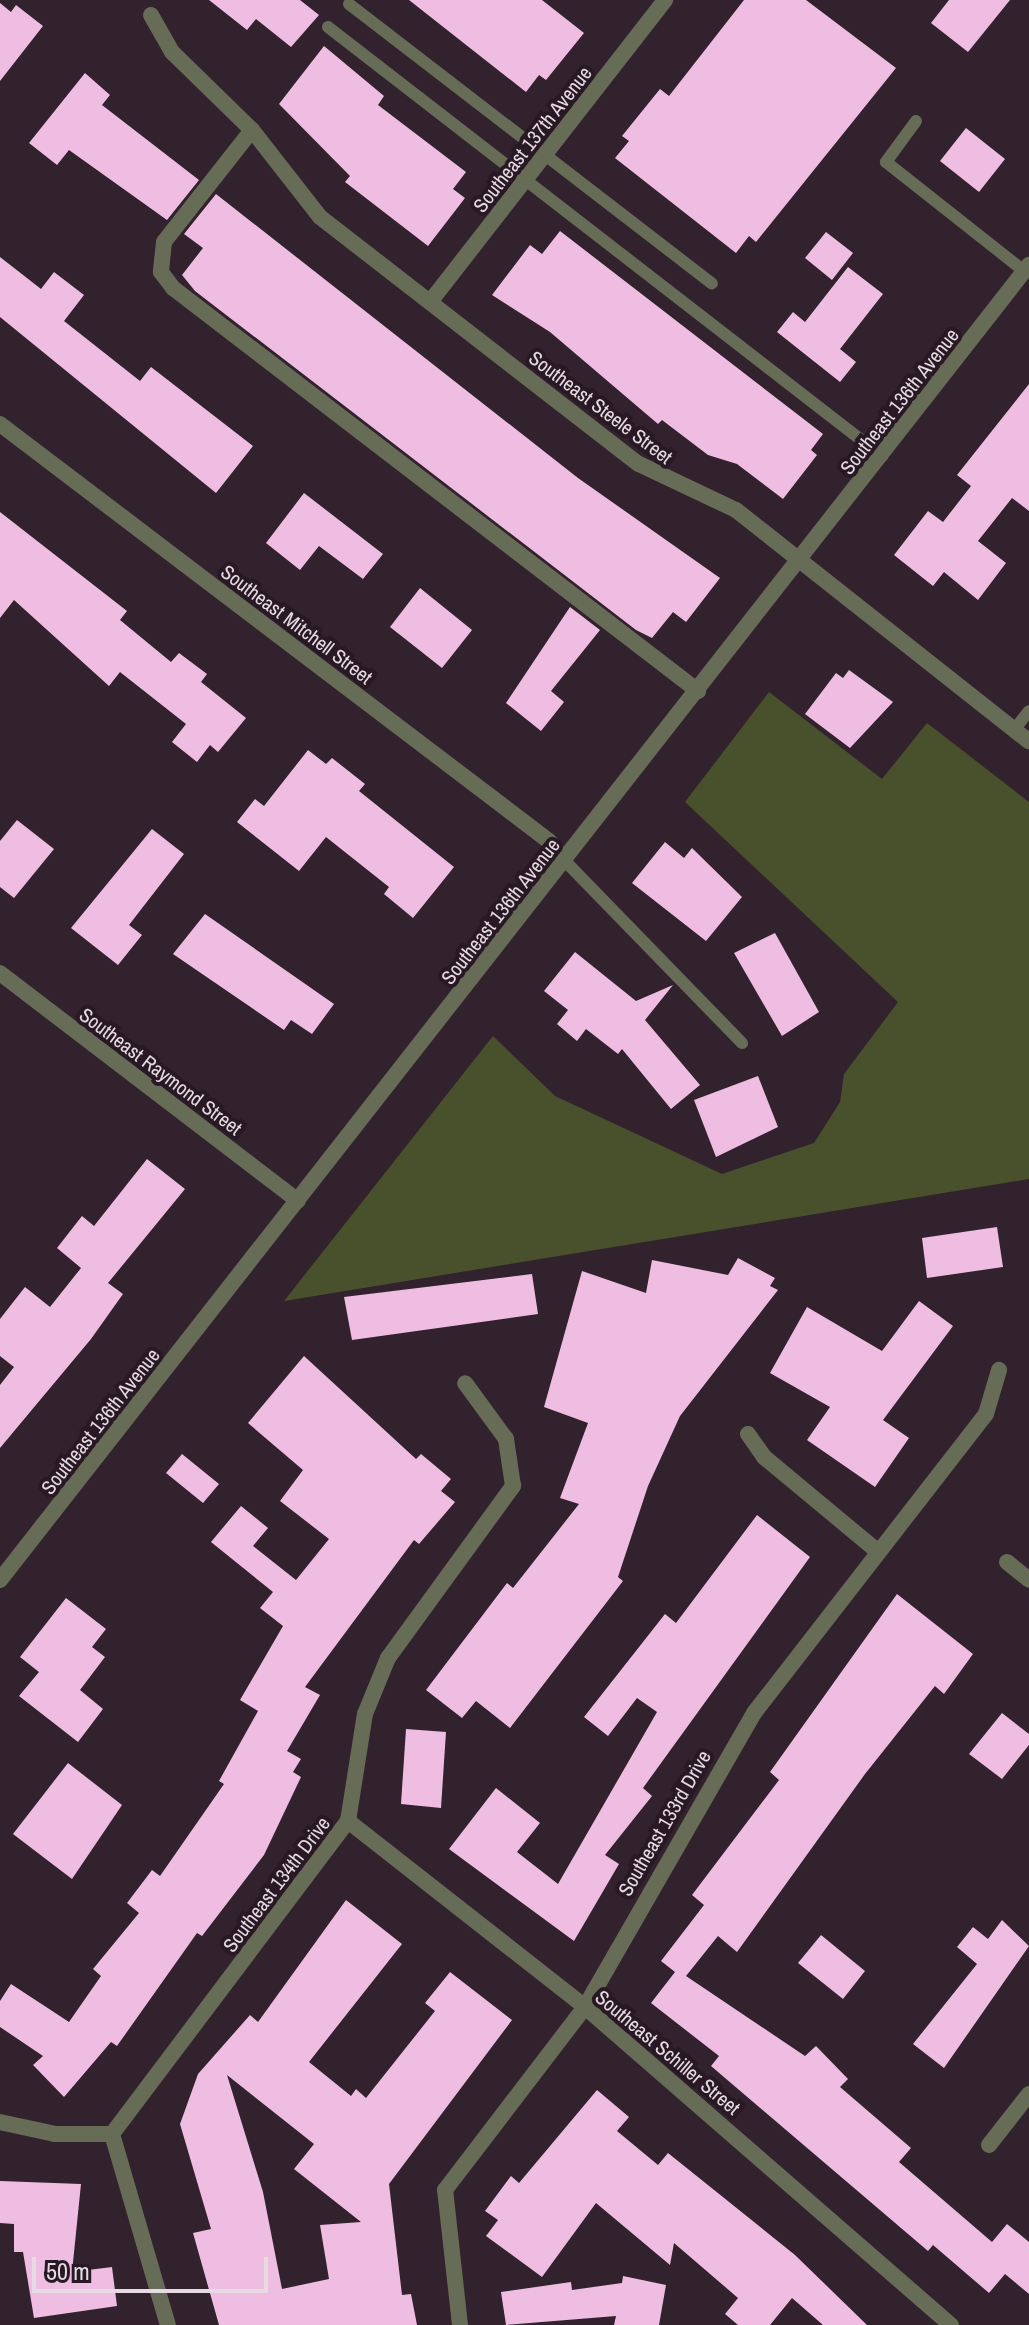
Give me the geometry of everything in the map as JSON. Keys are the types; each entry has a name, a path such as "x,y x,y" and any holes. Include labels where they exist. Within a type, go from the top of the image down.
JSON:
{"street":[{"name":"Southeast 137th Avenue","path":"430,302 661,2"},
{"name":"Southeast Steele Street","path":"151,15 199,83 252,130 320,217 639,464 736,510 1029,741"},
{"path":"252,130 164,242 161,272 173,288 698,691"},
{"name":"Southeast 136th Avenue","path":"0,1580 801,561 1027,268"},
{"name":"Southeast Mitchell Street","path":"0,424 549,841 565,861"},
{"name":"Southeast Raymond Street","path":"0,973 298,1201"},
{"name":"Southeast 133rd Drive","path":"460,2325 445,2190 585,2007 658,1868 754,1713 876,1550 986,1414 999,1370"},
{"name":"Southeast 134th Drive","path":"112,2134 348,1821 365,1714 388,1658 513,1486 506,1439 465,1383"},
{"path":"748,1434 764,1457 876,1550"},
{"path":"1007,1562 1029,1580"},
{"name":"Southeast Schiller Street","path":"348,1821 585,2007 951,2325"},
{"path":"989,2145 1029,2094"},
{"path":"0,2122 55,2134 112,2134 168,2325"}],"lane":[{"path":"349,4 712,284"},
{"path":"328,27 882,456"},
{"path":"916,121 886,162 1027,268"},
{"path":"1014,730 1029,711"},
{"path":"565,861 742,1043"}],"green space":[{"path":"769,692 882,779 927,723 1029,802 1029,1179 284,1301 493,1036 555,1096 722,1174 814,1143 840,1102 844,1074 898,1002 685,802"}],"building":[{"path":"209,0 300,0 319,15 291,47 256,19 247,30"},
{"path":"409,0 542,0 584,33 546,80 539,75 526,92"},
{"path":"744,0 806,0 896,68 756,242 749,236 736,253 615,158 629,141 622,136 660,89 669,96"},
{"path":"949,0 1010,0 968,52 931,23"},
{"path":"0,3 11,12 16,5 43,26 0,81"},
{"path":"324,46 384,96 378,105 466,172 453,189 465,198 428,246 345,182 350,176 279,104"},
{"path":"85,73 110,95 102,105 199,180 167,220 69,150 57,165 29,143"},
{"path":"966,128 1005,159 979,192 940,161"},
{"path":"216,194 578,478 720,578 686,622 673,612 652,638 636,630 195,291 182,275 203,248 184,234"},
{"path":"560,231 823,434 811,450 817,455 783,499 737,464 708,455 662,420 658,424 550,332 492,295 530,245 542,254"},
{"path":"826,232 853,253 832,280 805,258"},
{"path":"0,257 41,289 54,272 84,295 64,321 140,381 151,367 253,446 216,493 0,317"},
{"path":"848,267 883,294 840,349 856,362 840,382 777,332 793,312 805,322"},
{"path":"1029,384 1029,511 1012,498 978,541 1006,563 978,600 944,572 933,586 894,555 928,511 943,522 971,486 957,475"},
{"path":"304,493 383,554 363,579 319,546 300,570 266,543"},
{"path":"0,512 127,611 120,620 171,662 179,653 207,674 201,682 246,718 218,752 210,745 197,762 172,742 186,724 120,672 109,686 14,600 0,618"},
{"path":"420,588 472,630 442,668 390,627"},
{"path":"570,607 600,630 551,691 564,702 541,731 506,703"},
{"path":"849,670 893,702 850,748 805,714 836,673 843,678"},
{"path":"308,750 326,764 332,758 365,784 359,791 454,867 413,918 384,894 389,887 326,837 299,871 237,822 255,799 264,806"},
{"path":"17,820 54,849 14,898 0,887 0,841"},
{"path":"152,829 184,854 129,925 142,935 118,965 71,928"},
{"path":"665,842 684,858 692,848 742,897 706,941 632,883"},
{"path":"205,914 334,1004 312,1034 291,1020 284,1030 173,954"},
{"path":"775,933 819,1012 782,1036 734,953"},
{"path":"575,952 636,1001 673,985 645,1020 700,1085 671,1109 622,1049 618,1054 586,1029 577,1041 557,1024 568,1010 544,991"},
{"path":"758,1076 778,1127 716,1157 694,1100"},
{"path":"147,1159 185,1189 108,1283 123,1294 91,1339 0,1448 0,1385 14,1367 0,1356 0,1319 25,1287 50,1307 81,1268 57,1248 82,1216 94,1226"},
{"path":"997,1227 1003,1267 927,1278 922,1238"},
{"path":"738,1258 775,1278 770,1286 778,1290 680,1416 648,1486 618,1577 623,1581 510,1728 476,1701 462,1718 426,1690 507,1583 513,1588 579,1504 560,1498 588,1423 544,1407 582,1271 646,1293 652,1260 728,1275"},
{"path":"532,1274 538,1314 352,1340 344,1297"},
{"path":"919,1301 953,1326 883,1420 909,1438 875,1487 807,1440 830,1407 770,1373 807,1307 882,1351"},
{"path":"304,1356 416,1459 421,1454 451,1479 441,1491 455,1502 419,1544 414,1540 305,1687 320,1695 287,1751 301,1759 293,1772 301,1777 264,1855 202,1936 197,1933 117,2046 111,2042 64,2097 33,2065 43,2056 0,2027 0,2001 11,1984 69,2022 101,1976 93,1969 139,1913 127,1903 152,1870 160,1876 224,1784 219,1781 258,1711 240,1700 283,1626 260,1608 273,1592 211,1542 241,1506 268,1528 253,1546 296,1580 329,1539 280,1501 303,1470 248,1423"},
{"path":"182,1454 219,1484 203,1503 166,1473"},
{"path":"757,1515 810,1557 643,1788 652,1796 605,1855 619,1864 574,1941 449,1849 496,1788 540,1823 517,1852 558,1884 657,1712 637,1698 608,1736 584,1717 665,1614 676,1623"},
{"path":"897,1594 973,1654 944,1694 935,1686 865,1774 737,1952 718,1936 686,1976 805,2056 816,2046 848,2079 840,2087 911,2148 899,2162 992,2242 1007,2224 1029,2242 1029,2294 1005,2274 989,2293 933,2245 928,2251 711,2066 719,2056 651,2003 675,1972 661,1961 704,1905 692,1895 779,1780 770,1772"},
{"path":"66,1598 106,1629 92,1647 105,1657 80,1690 103,1709 78,1742 19,1696 39,1672 20,1657"},
{"path":"1002,1713 1029,1734 1029,1745 1002,1779 969,1754"},
{"path":"406,1729 446,1732 441,1808 401,1804"},
{"path":"68,1763 122,1805 72,1879 13,1834"},
{"path":"346,1900 402,1944 309,2062 351,2096 356,2089 366,2098 435,2011 425,2003 450,1972 512,2020 389,2184 402,2295 411,2294 417,2325 219,2325 193,2233 211,2229 180,2124 198,2074 250,2015 258,2022","holes":["227,2075 314,2144 294,2169 361,2222 320,2225 329,2279 282,2289 263,2192"]},
{"path":"1002,1920 1029,1946 944,2068 913,2044 977,1964 957,1947 973,1927 988,1939"},
{"path":"821,1935 865,1971 843,1999 798,1963"},
{"path":"597,2090 629,2117 617,2131 658,2165 668,2153 795,2255 867,2325 823,2325 792,2298 770,2325 738,2325 725,2314 738,2298 674,2243 670,2265 596,2203 542,2277 486,2236 498,2220 485,2211 511,2176 519,2183"},
{"path":"0,2181 81,2184 72,2272 112,2267 117,2306 34,2318 23,2252 14,2252 14,2224 0,2223"},
{"path":"623,2276 666,2285 659,2325 614,2325 616,2316 506,2325 501,2292 571,2282 572,2290 622,2283"}]}
